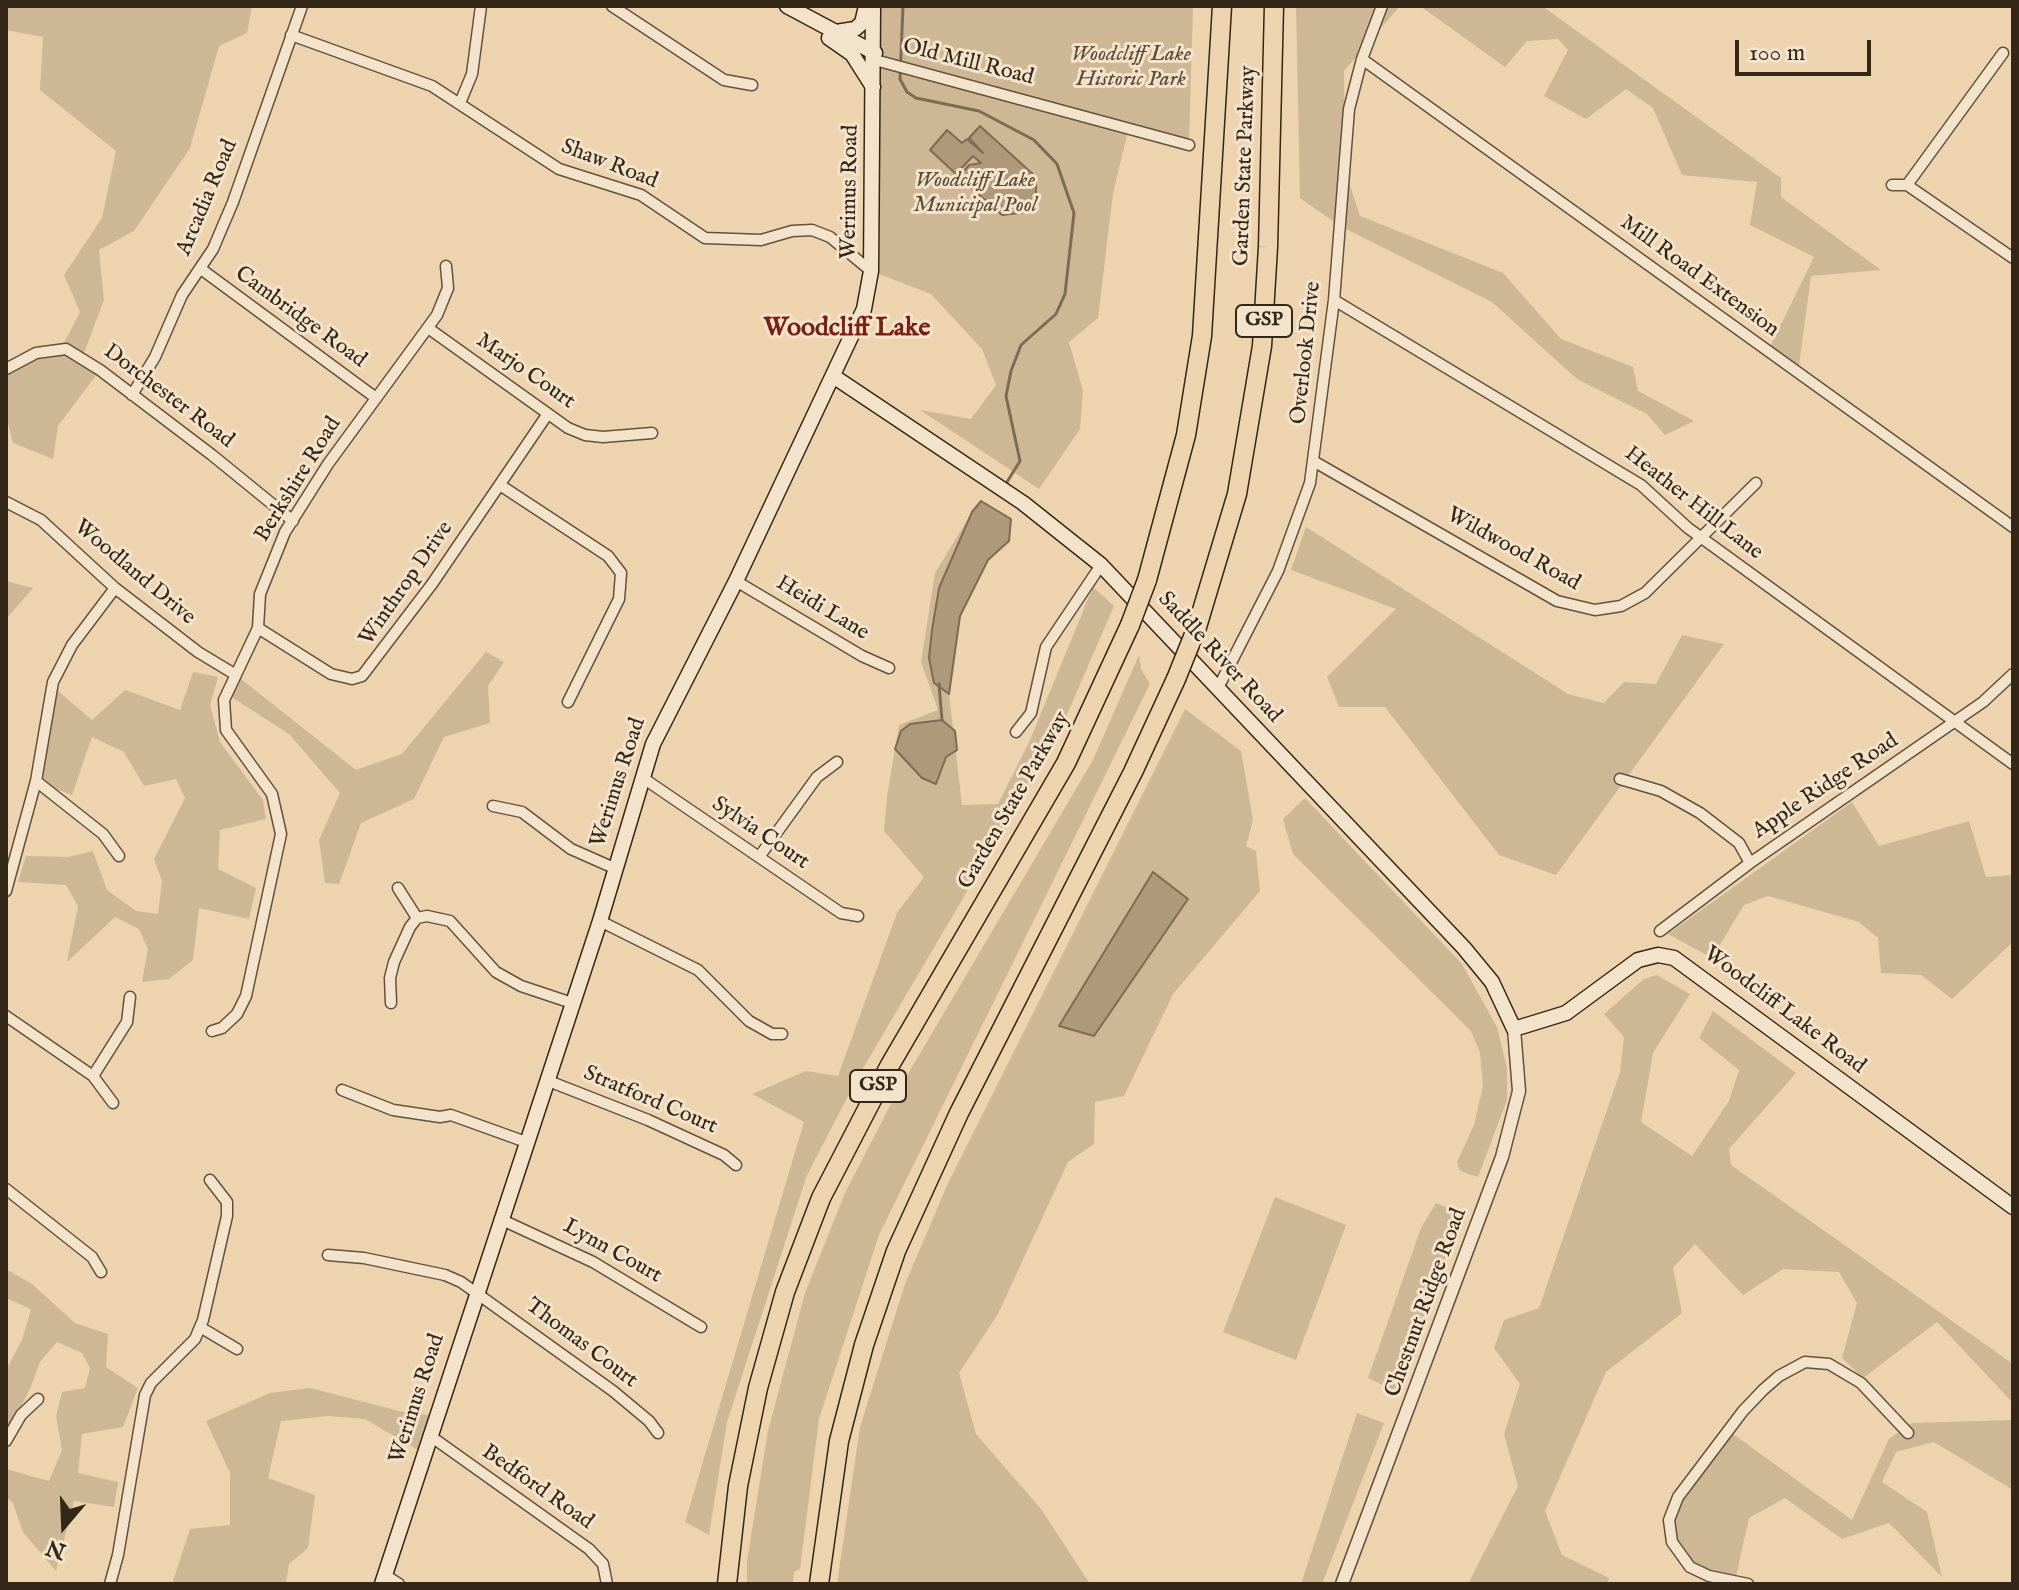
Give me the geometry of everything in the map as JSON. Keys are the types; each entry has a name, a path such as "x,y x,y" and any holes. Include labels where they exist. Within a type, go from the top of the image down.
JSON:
{"highway":[{"name":"Garden State Parkway","path":"727,1584 738,1486 758,1388 785,1292 821,1198 865,1108 1066,763 1130,625 1147,580 1184,447 1202,336 1222,6"},
{"name":"Garden State Parkway","path":"819,1584 839,1441 864,1345 896,1251 959,1113 1133,772 1176,679 1197,627 1237,494 1262,346 1268,247 1274,6"}],"main road":[{"path":"787,6 875,57"},
{"path":"836,32 855,29 862,23 866,6"},
{"name":"Werimus Road","path":"384,1580 662,722 736,581 864,309 871,271 875,90 873,6"},
{"path":"817,22 829,38 852,54 875,90"},
{"name":"Saddle River Road","path":"833,376 1023,503 1101,565 1469,954 1504,1001 1514,1029"},
{"name":"Woodcliff Lake Road","path":"1514,1029 1566,1013 1638,960 1658,955 1674,958 2012,1206"}],"street":[{"name":"Arcadia Road","path":"132,395 149,369 182,295 201,269 233,202 302,6"},
{"path":"460,103 472,74 481,6"},
{"path":"612,6 724,80 752,85"},
{"name":"Overlook Drive","path":"1218,688 1280,567 1315,462 1334,300 1349,109 1362,59 1382,6"},
{"name":"Shaw Road","path":"291,35 409,76 460,103 559,169 641,195 705,238 761,240 792,231 812,230 830,237 871,271"},
{"path":"1907,185 2003,53"},
{"name":"Old Mill Road","path":"875,57 894,65 1189,145"},
{"name":"Mill Road Extension","path":"1362,59 2013,527"},
{"path":"1892,185 1907,185 2013,258"},
{"name":"Berkshire Road","path":"212,1031 222,1028 237,1014 246,996 281,834 272,794 226,730 224,700 258,628 260,594 266,574 293,521 328,464 428,328 445,300 446,266"},
{"name":"Cambridge Road","path":"201,269 376,398"},
{"name":"Heather Hill Lane","path":"1334,300 1623,472 1702,538 2013,764"},
{"name":"Marjo Court","path":"428,328 547,415 585,435 652,433"},
{"name":"Dorchester Road","path":"6,369 36,353 66,349 132,395 293,521"},
{"name":"Winthrop Drive","path":"258,628 331,674 352,679 362,676 371,668 547,415"},
{"name":"Wildwood Road","path":"1315,462 1557,601 1583,610 1607,610 1633,601 1756,483"},
{"path":"500,485 608,556 621,573 619,599 568,702"},
{"name":"Woodland Drive","path":"6,502 41,520 115,588 198,652 236,675"},
{"path":"1016,732 1031,713 1046,647 1101,565"},
{"name":"Heidi Lane","path":"736,581 862,656 889,668"},
{"path":"6,891 36,781 53,682 59,665 115,588"},
{"name":"Apple Ridge Road","path":"1660,931 1750,863 1955,723 2013,674"},
{"path":"759,857 817,777 837,762"},
{"name":"Sylvia Court","path":"643,778 841,913 858,916"},
{"path":"1620,779 1661,791 1700,813 1739,843 1750,863"},
{"path":"36,781 103,834 119,856"},
{"path":"493,806 522,812 571,849 614,868"},
{"path":"398,888 417,918"},
{"path":"417,918 439,916 450,921 496,972 521,986 572,1003"},
{"path":"391,1003 390,978 394,962 417,918"},
{"path":"600,921 698,970 749,1021 772,1034 782,1034"},
{"path":"93,1076 127,1022 130,997"},
{"path":"6,1016 93,1076 113,1103"},
{"name":"Chestnut Ridge Road","path":"1342,1584 1502,1157 1519,1091 1514,1029"},
{"name":"Stratford Court","path":"546,1080 648,1120 724,1155 736,1165"},
{"path":"342,1090 393,1110 440,1117 451,1115 526,1142"},
{"path":"110,1584 118,1555 145,1395 151,1383 195,1339 200,1327 227,1216 227,1202 210,1180"},
{"path":"6,1189 92,1257 101,1272"},
{"name":"Lynn Court","path":"500,1219 593,1262 701,1327"},
{"name":"Thomas Court","path":"328,1255 445,1275 476,1291 613,1391 649,1421 658,1433"},
{"path":"200,1327 237,1349"},
{"path":"1748,1584 1709,1576 1690,1567 1672,1542 1669,1520 1678,1497 1743,1411 1763,1390 1792,1367 1805,1362 1829,1364 1861,1383 1908,1433"},
{"path":"6,1441 21,1415 38,1399"},
{"name":"Bedford Road","path":"429,1435 589,1549 603,1564 607,1584"},
{"path":"384,1580 399,1584"}],"green space":[{"path":"6,6 252,6 247,33 219,46 190,148 134,231 99,250 104,300 82,358 100,370 58,426 53,459 13,443 6,415 6,369 61,349 80,312 64,275 102,218 116,151 40,90 43,37 6,30"},
{"path":"873,6 1193,6 1189,142 1128,131 1113,193 1098,318 1069,342 1083,391 1080,429 1039,489 920,410 971,419 996,385 982,349 931,294 871,271"},
{"path":"1296,6 1400,6 1344,71 1345,170 1360,216 1503,273 1561,339 1633,367 1638,391 1694,421 1665,435 1647,414 1577,379 1492,302 1340,226 1300,198"},
{"path":"1420,6 1542,6 1781,178 1781,197 1881,270 1811,276 1798,373 1768,351 1814,257 1750,225 1757,182 1682,175 1653,108 1626,89 1586,119 1544,96 1568,50 1558,39 1527,41 1505,67"},
{"path":"972,512 939,588 929,658 934,683 949,694 962,805 998,804 1030,740 1093,587 1114,606 1056,740 859,1075 807,1175 727,1422 709,1535 685,1522 804,1122 752,1094 806,1071 838,1076 897,913 924,877 884,831 887,797 899,725 938,710 921,662 935,573"},
{"path":"1306,527 1568,694 1604,703 1624,682 1656,684 1682,635 1724,644 1556,875 1499,855 1385,707 1339,707 1327,677 1396,609 1291,570"},
{"path":"6,581 33,588 6,619"},
{"path":"486,652 504,662 488,686 490,723 444,737 414,799 361,823 339,884 325,883 319,840 340,793 289,734 227,694 236,675 356,770 402,754"},
{"path":"1139,655 1141,669 1150,684 879,1235 819,1419 800,1569 794,1572 793,1584 747,1584 747,1561 768,1431 805,1293 845,1193 895,1096 1093,760"},
{"path":"193,672 218,677 210,705 220,742 263,800 266,819 220,830 218,869 256,888 249,919 199,908 193,960 169,979 142,982 148,949 139,929 115,917 67,962 78,906 66,885 18,882 26,856 68,857 93,851 107,890 136,911 158,914 162,881 154,859 185,798 176,779 144,786 124,752 92,737 72,795 41,783 57,690 92,720 125,690 180,710"},
{"path":"1185,709 1241,751 1253,820 1246,846 1256,851 1260,891 1173,994 1124,1096 1095,1102 1094,1144 1068,1162 998,1314 959,1373 976,1434 1041,1509 1090,1584 837,1584 860,1427 905,1284 949,1181"},
{"path":"1305,798 1462,964 1497,1027 1507,1068 1507,1100 1478,1177 1460,1171 1457,1162 1474,1125 1483,1086 1480,1053 1471,1031 1293,854 1283,819"},
{"path":"1852,802 1879,846 1969,821 1986,877 2013,875 2013,942 1952,999 1921,975 1881,973 1878,938 1859,922 1768,896 1744,905 1712,958 1668,934"},
{"path":"1657,975 1690,994 1653,1053 1641,1122 1692,1156 1729,1101 1739,1070 1699,1038 1713,1011 1796,1073 1729,1149 1731,1165 2013,1364 2013,1403 1937,1322 1863,1378 1842,1358 1857,1303 1839,1272 1783,1269 1743,1295 1695,1244 1673,1268 1682,1313 1606,1372 1545,1511 1562,1555 1609,1578 1607,1584 1468,1584 1518,1486 1504,1434 1520,1384 1494,1348 1504,1320 1539,1308 1620,1072 1624,1037 1604,1014 1644,979"},
{"path":"1275,1197 1346,1225 1296,1360 1223,1332"},
{"path":"1436,1203 1463,1214 1395,1391 1368,1378 1421,1228"},
{"path":"6,1269 32,1284 75,1323 108,1334 106,1367 138,1388 123,1427 82,1434 78,1473 118,1482 114,1507 74,1501 56,1571 23,1532 13,1503 6,1497 6,1469 49,1481 62,1450 56,1416 62,1392 85,1388 90,1368 82,1353 57,1342 40,1362 6,1435 6,1370 22,1340 31,1309 6,1298"},
{"path":"310,1388 399,1411 435,1416 423,1453 365,1419 328,1416 281,1421 268,1478 315,1495 308,1548 289,1564 286,1584 172,1584 190,1529 230,1525 230,1473 206,1421 270,1393"},
{"path":"1357,1413 1384,1423 1322,1584 1301,1584"},
{"path":"2013,1420 2013,1490 1934,1442 1896,1452 1882,1482 1927,1512 1942,1577 1889,1523 1842,1539 1785,1498 1749,1518 1735,1581 1684,1560 1668,1519 1726,1429 1852,1520 1889,1439 1912,1423"}],"shaded area":[{"path":"980,126 1036,177 1036,200 1027,212 1002,215 959,177 969,165 981,163 973,156 956,174 930,150 947,130 962,143 967,139 983,153 969,138"},
{"path":"981,501 1011,519 1009,541 988,560 960,616 949,694 934,683 929,658 932,630 939,588 972,512"},
{"path":"942,720 955,731 957,750 946,757 936,784 922,778 895,749 901,731 910,724"},
{"path":"1153,872 1188,899 1094,1036 1059,1026"}],"waterway":[{"path":"903,6 900,79 907,92 916,98 979,111 1034,140 1057,164 1074,213 1065,294 1056,314 1021,345 1011,371 1006,396 1020,461 1007,482"},
{"path":"939,684 942,720"}],"district":[{"name":"Woodcliff Lake","path":"847,330"}],"park label":[{"name":"Woodcliff Lake Historic Park","path":"1131,68"},
{"name":"Woodcliff Lake Municipal Pool","path":"975,194"}]}
